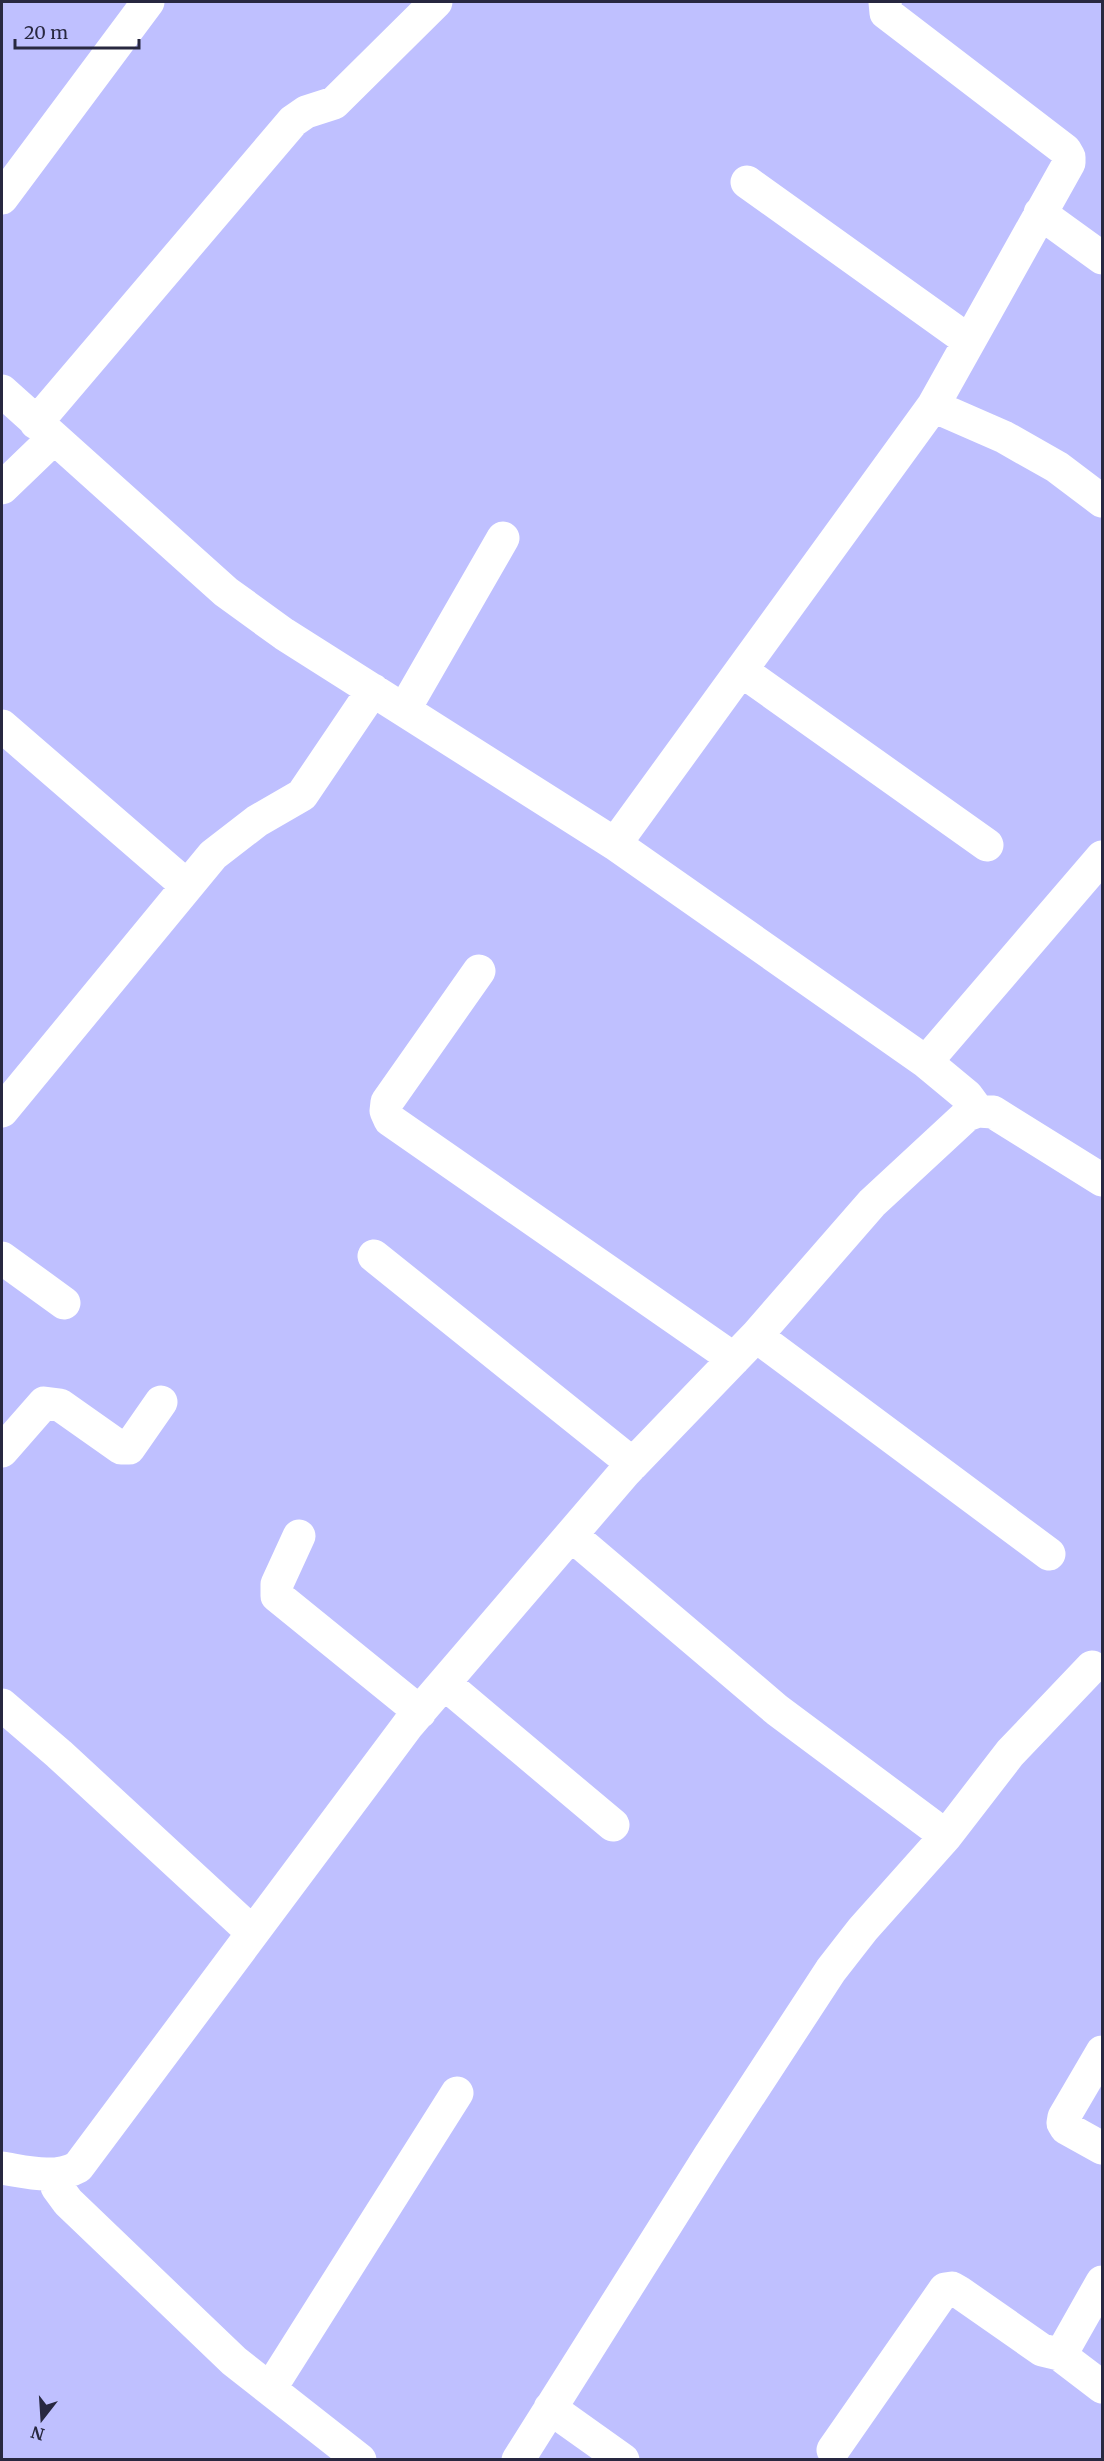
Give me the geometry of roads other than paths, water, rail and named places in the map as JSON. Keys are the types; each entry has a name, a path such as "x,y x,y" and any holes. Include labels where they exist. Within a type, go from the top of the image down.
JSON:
{"street":[{"path":"2,198 148,2"},
{"path":"2,488 45,430 293,121 306,112 334,103 436,2"},
{"path":"615,844 933,406 1069,163 1065,150 885,13 885,2"},
{"path":"747,182 969,341"},
{"path":"1040,213 1102,258"},
{"path":"2,391 226,592 284,633 615,844 926,1062 968,1096 978,1111"},
{"path":"933,406 1004,437 1057,467 1102,501"},
{"path":"404,710 503,538"},
{"path":"742,671 987,845"},
{"path":"2,1111 213,855 231,839 302,795 374,690"},
{"path":"2,726 187,886"},
{"path":"926,1062 1102,857"},
{"path":"479,971 387,1102 386,1111 390,1120 734,1359"},
{"path":"2,2168 55,2175 67,2173 78,2167 252,1932 444,1683 633,1464 756,1336 872,1203 967,1115 978,1111 993,1113 1102,1180"},
{"path":"374,1256 633,1464"},
{"path":"2,1258 64,1303"},
{"path":"756,1336 1049,1554"},
{"path":"2,1451 44,1403 51,1402 60,1405 121,1448 129,1448 161,1402"},
{"path":"571,1535 777,1710 946,1836"},
{"path":"299,1536 277,1584 277,1596 420,1712"},
{"path":"518,2460 710,2155 831,1970 863,1929 946,1836 1010,1754 1092,1666"},
{"path":"444,1683 613,1825"},
{"path":"2,1705 59,1754 252,1932"},
{"path":"1102,2052 1064,2116 1063,2123 1066,2128 1102,2148"},
{"path":"270,2389 457,2093"},
{"path":"55,2175 57,2187 68,2202 234,2361 360,2460"},
{"path":"1063,2355 1063,2351 1102,2282"},
{"path":"833,2450 945,2289 952,2288 960,2292 1042,2350 1063,2355 1102,2387"},
{"path":"550,2408 623,2460"}]}
